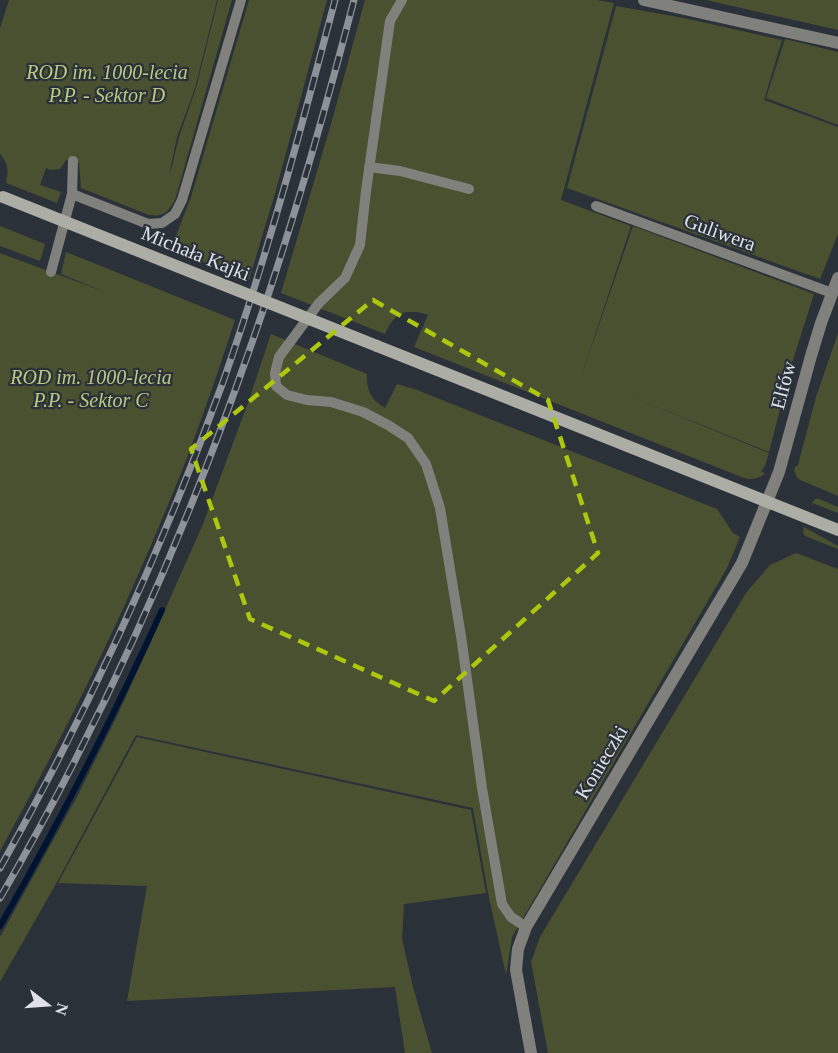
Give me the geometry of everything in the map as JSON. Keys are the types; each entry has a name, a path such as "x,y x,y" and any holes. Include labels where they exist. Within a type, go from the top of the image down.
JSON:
{"street":[{"path":"644,0 838,43"},
{"name":"Michała Kajki","path":"1,196 838,530"},
{"name":"Elfów","path":"767,502 783,462 811,356 838,278"},
{"name":"Konieczki","path":"531,1053 516,970 518,949 526,927 741,563 767,502"}],"lane":[{"path":"72,194 148,224 162,222 175,214 182,200 240,0"},
{"path":"402,0 390,21 360,245 345,278 318,303 279,357 275,373 276,386 287,395 307,400 332,402 363,412 408,438 426,464 440,508 482,788 502,904 512,917 526,927"},
{"path":"51,272 72,194 73,162"},
{"path":"369,168 400,171 469,189"},
{"name":"Guliwera","path":"596,206 832,293"}],"highlighted area":[{"path":"373,300 548,400 598,553 434,701 250,619 191,449"}],"green space":[{"name":"ROD im. 1000-lecia P.P. - Sektor D","path":"9,0 217,0 195,88 177,137 169,175 196,88 218,0 232,0 175,200 165,213 149,215 81,188 79,163 66,160 60,169 46,168 40,185 61,192 57,203 6,183 7,167 0,154 0,28"},
{"path":"249,0 327,0 276,190 249,280 171,249 191,197"},
{"path":"365,0 596,0 614,3 561,200 631,226 581,377 633,226 814,294 792,363 769,452 630,396 769,453 761,471 765,474 755,479 744,478 414,347 428,315 407,312 397,316 385,334 281,293"},
{"path":"706,0 838,0 838,30"},
{"path":"616,6 684,18 782,40 764,100 838,127 838,234 820,279 567,188"},
{"path":"785,39 838,52 838,125 766,98"},
{"path":"0,226 45,244 40,261 0,246"},
{"name":"ROD im. 1000-lecia P.P. - Sektor C","path":"66,252 235,320 175,488 128,598 45,768 0,851 0,253 105,292 61,274"},
{"path":"838,333 838,496 798,479 794,471 798,465 816,397"},
{"path":"271,334 367,374 370,394 385,408 397,384 417,390 717,509 733,533 740,537 727,568 512,937 506,975 473,808 136,735 0,982 0,937 78,795 149,646 203,524"},
{"path":"815,499 838,507 838,513 812,503"},
{"path":"804,527 838,546 838,549 805,536"},
{"path":"796,553 838,569 838,1053 548,1053 531,962 540,937 746,593 770,565"},
{"path":"137,737 471,810 486,893 404,904 402,938 432,1053 405,1053 395,987 127,1001 147,886 58,883"}],"waterway":[{"path":"0,926 85,770 162,610"}],"railway":[{"path":"0,868 93,690 149,569 199,445 223,382 269,240 335,0"},
{"path":"0,898 37,833 105,700 137,632 195,494 248,354 278,266 318,134 354,0"}]}
